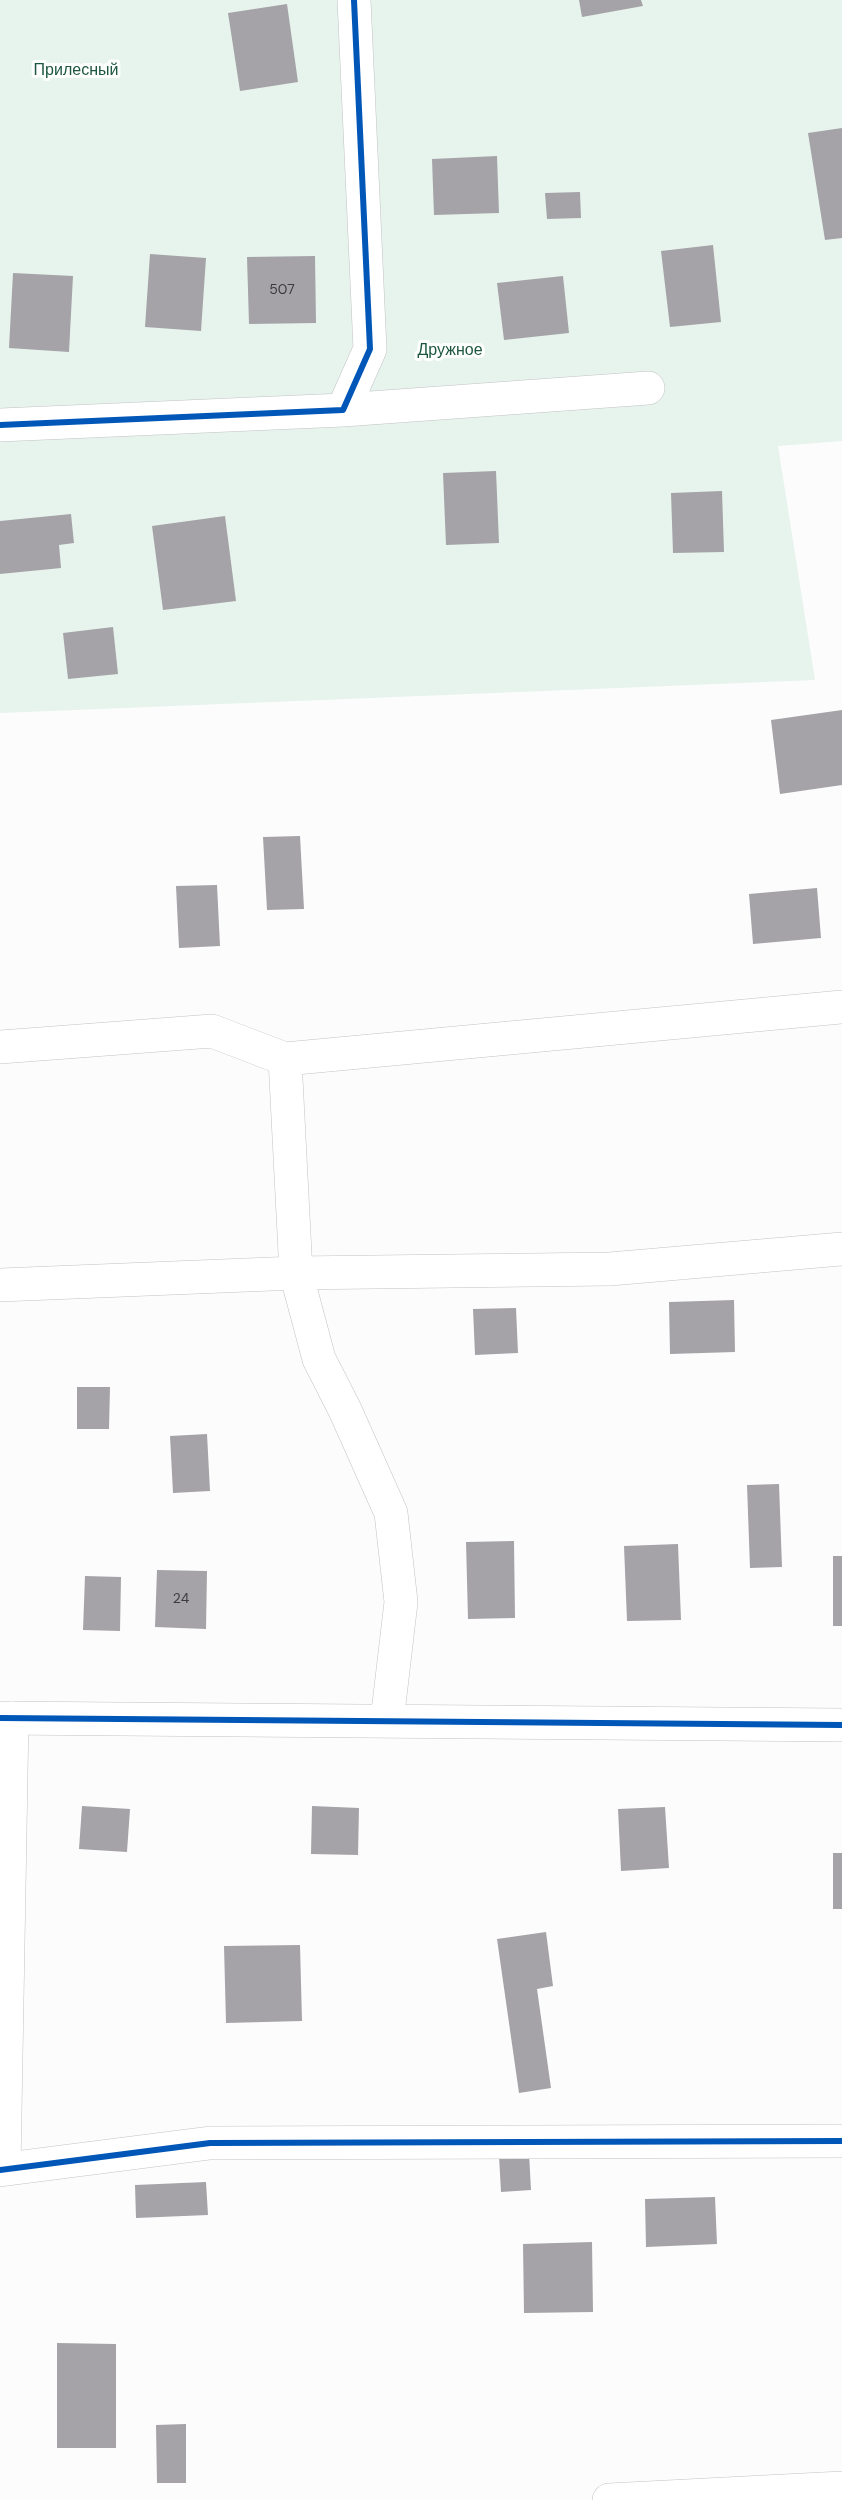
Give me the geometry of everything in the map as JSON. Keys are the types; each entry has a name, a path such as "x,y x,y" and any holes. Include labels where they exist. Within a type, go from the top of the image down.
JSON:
{"street":[{"path":"343,410 370,349 354,0"},
{"path":"0,425 343,410 648,388"},
{"path":"0,1047 212,1031 285,1059 842,1007"},
{"path":"285,1059 296,1273 319,1359 345,1410 391,1513 401,1602 387,1721"},
{"path":"0,1286 296,1273 610,1269 842,1249"},
{"path":"842,1725 6,1718 2,2169 210,2143 842,2141"},
{"path":"609,2500 842,2488"}],"green space":[{"name":"Дружное","path":"0,0 842,0 842,441 778,446 815,680 0,713"}],"building":[{"path":"579,0 641,0 643,6 582,17"},
{"path":"287,4 298,82 240,91 228,13"},
{"path":"842,128 842,238 825,240 808,133"},
{"path":"497,156 499,213 434,215 432,159"},
{"path":"580,192 581,218 547,219 545,193"},
{"path":"713,245 721,322 670,327 661,251"},
{"path":"150,254 206,258 201,331 145,327"},
{"path":"315,256 316,323 249,324 247,257"},
{"path":"13,273 73,276 69,352 9,348"},
{"path":"563,276 569,333 504,340 497,283"},
{"path":"496,471 499,543 446,545 443,473"},
{"path":"722,491 724,552 673,553 671,493"},
{"path":"71,514 74,543 59,545 61,568 0,574 0,521"},
{"path":"225,516 236,601 163,610 152,526"},
{"path":"113,627 118,674 68,679 63,633"},
{"path":"842,710 842,785 780,794 771,720"},
{"path":"300,836 304,909 267,910 263,837"},
{"path":"217,885 220,946 179,948 176,886"},
{"path":"817,888 821,938 753,944 749,894"},
{"path":"734,1300 735,1352 670,1354 669,1302"},
{"path":"516,1308 518,1353 475,1355 473,1309"},
{"path":"77,1387 110,1387 109,1429 77,1429"},
{"path":"207,1434 210,1491 173,1493 170,1436"},
{"path":"779,1484 782,1567 750,1568 747,1485"},
{"path":"514,1541 515,1618 468,1619 466,1542"},
{"path":"678,1544 681,1620 627,1621 624,1546"},
{"path":"833,1556 842,1556 842,1626 833,1626"},
{"path":"157,1570 207,1571 206,1629 155,1627"},
{"path":"85,1576 121,1577 120,1631 83,1630"},
{"path":"82,1806 130,1809 127,1852 79,1849"},
{"path":"312,1806 359,1808 358,1855 311,1854"},
{"path":"665,1807 669,1868 621,1871 618,1809"},
{"path":"833,1853 842,1853 842,1909 833,1909"},
{"path":"546,1932 553,1986 537,1989 551,2088 519,2093 497,1939"},
{"path":"300,1945 302,2021 226,2023 224,1946"},
{"path":"529,2153 531,2190 501,2192 499,2156"},
{"path":"206,2182 208,2215 136,2218 135,2185"},
{"path":"715,2197 717,2244 646,2247 645,2199"},
{"path":"592,2242 593,2312 524,2313 523,2244"},
{"path":"57,2343 116,2344 116,2448 57,2448"},
{"path":"186,2424 186,2483 157,2483 156,2425"}],"cycle path":[{"path":"0,425 343,410 370,349 354,0"},
{"path":"0,1718 842,1725"},
{"path":"0,2170 210,2143 842,2141"}],"park label":[{"name":"Прилесный","path":"76,71"}]}
